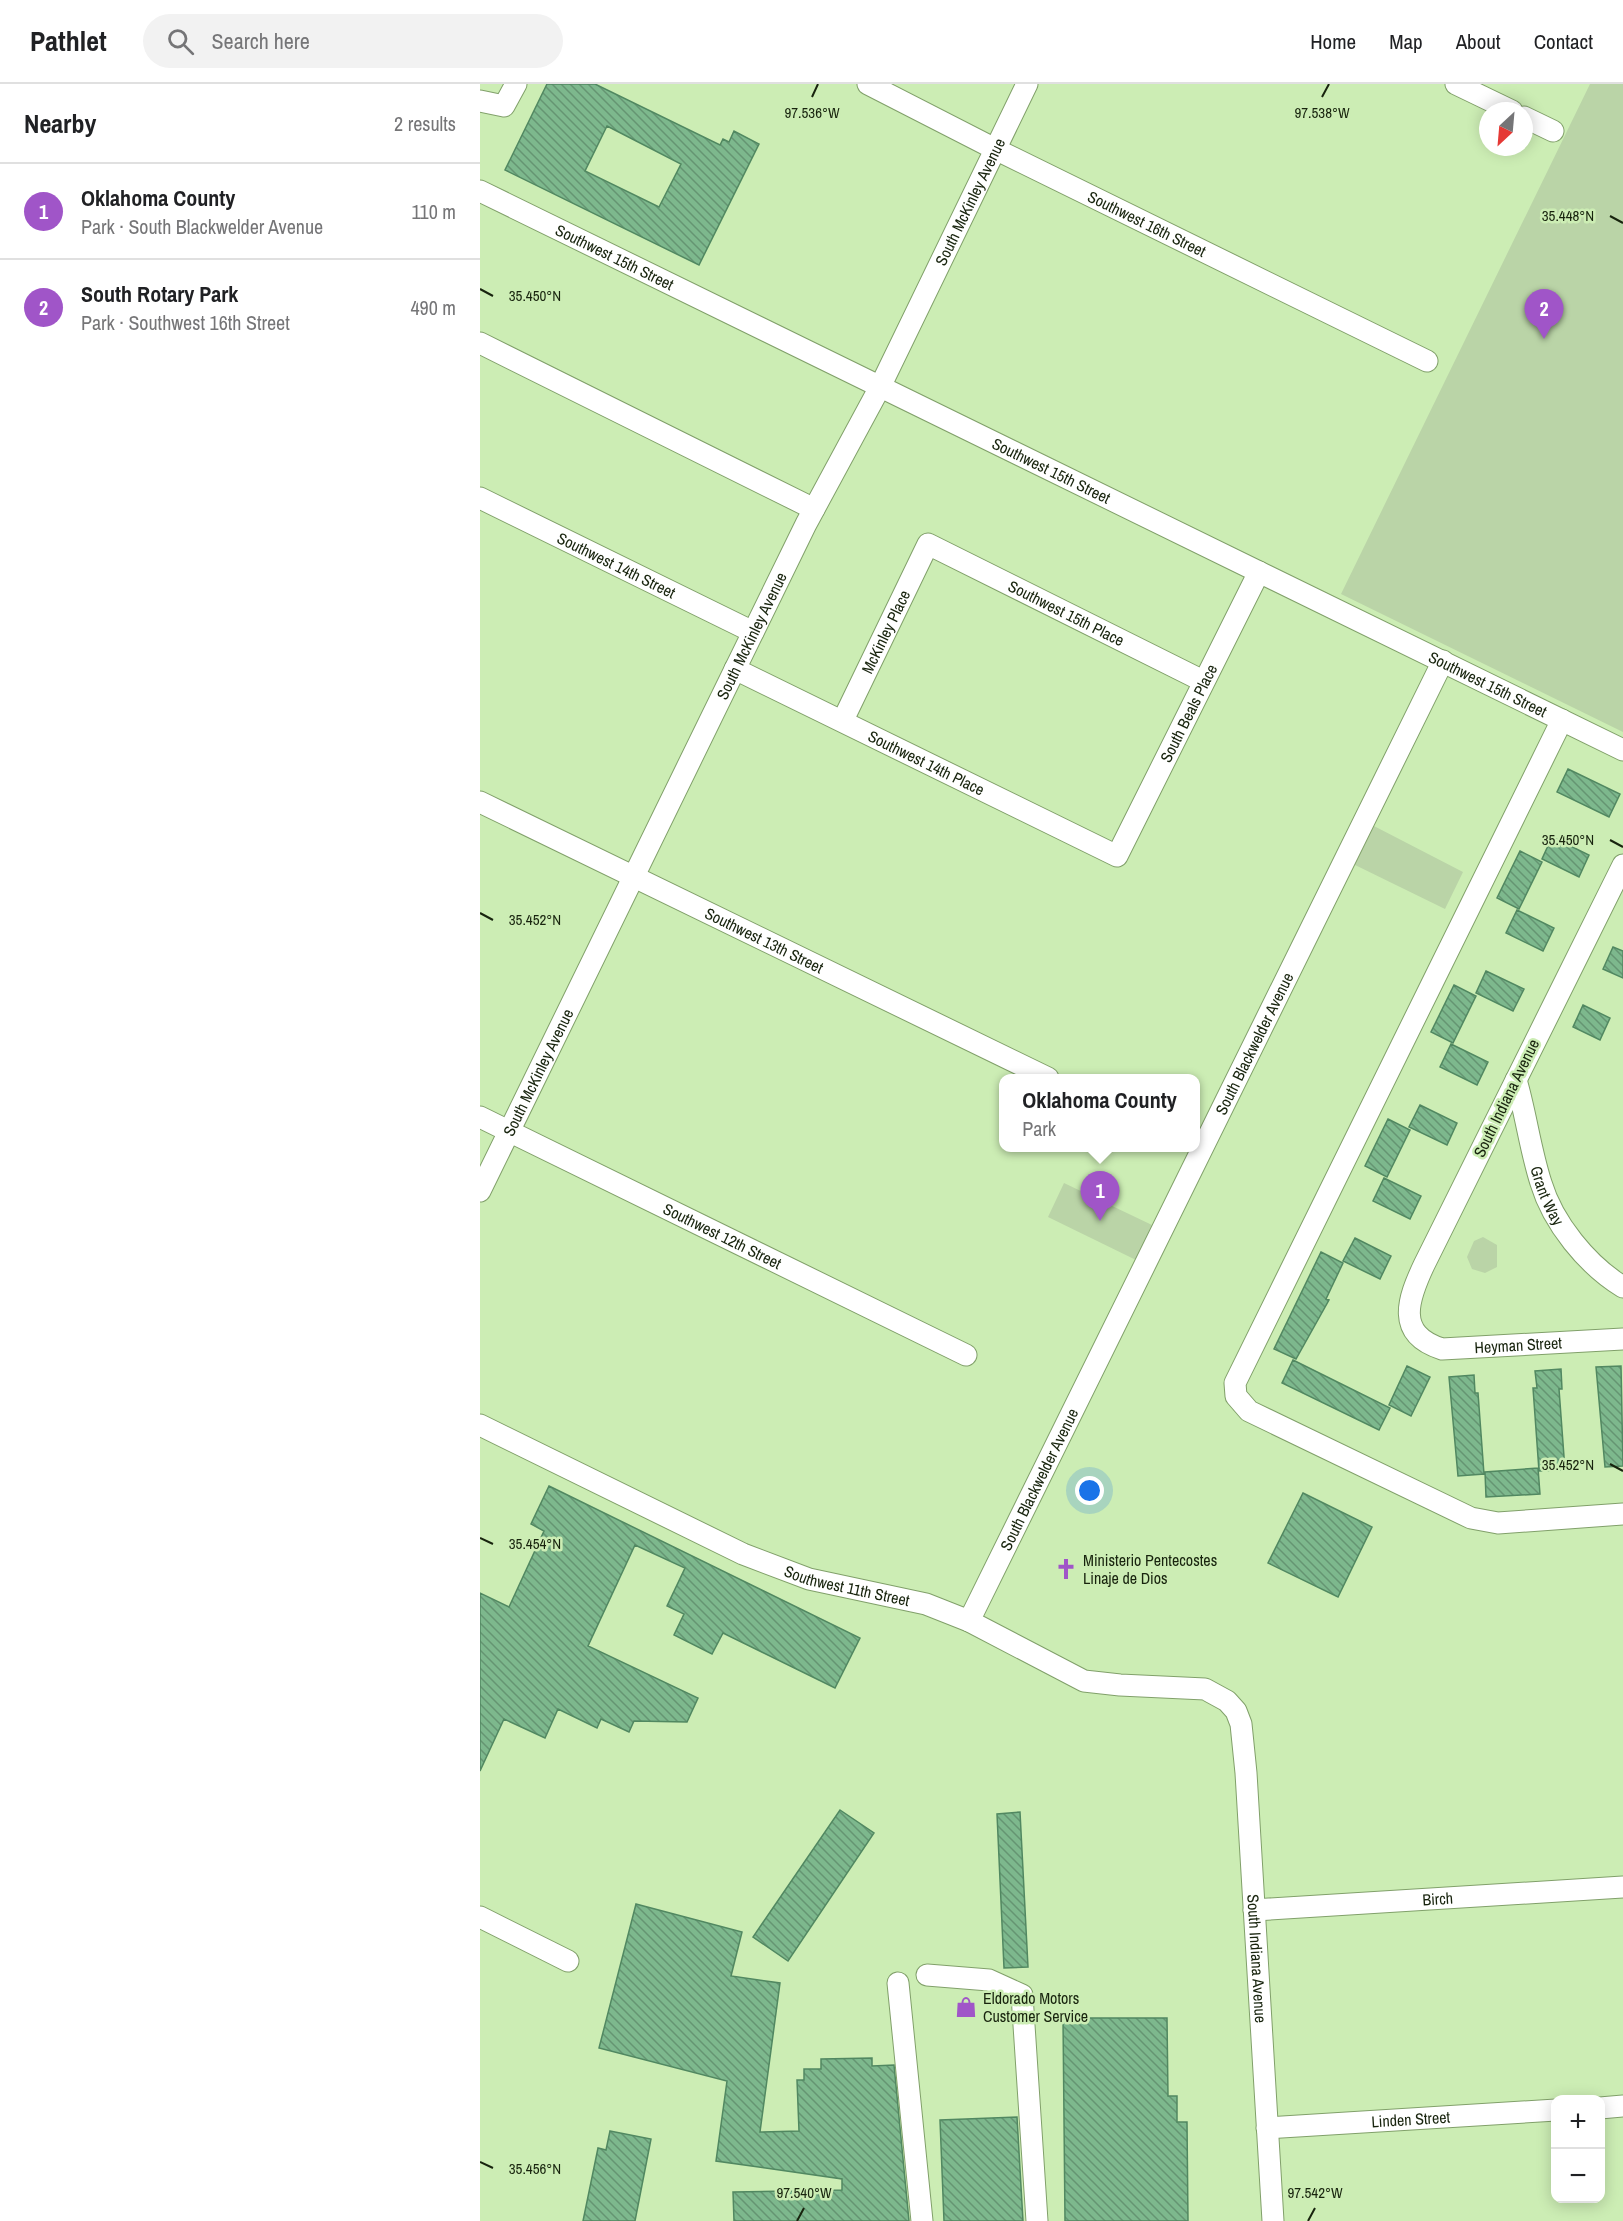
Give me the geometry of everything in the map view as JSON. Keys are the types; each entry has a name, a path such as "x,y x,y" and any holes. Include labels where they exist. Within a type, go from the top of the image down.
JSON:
{"street":[{"path":"480,101 504,106 516,84"},
{"name":"Southwest 16th Street","path":"868,84 995,149 1427,360"},
{"name":"South McKinley Avenue","path":"480,1191 753,632 814,509 880,387 1028,84"},
{"path":"1456,84 1493,102"},
{"path":"1533,121 1553,130"},
{"name":"Southwest 15th Street","path":"480,191 1623,750"},
{"path":"480,343 814,509"},
{"name":"Southwest 14th Street","path":"480,498 753,632"},
{"name":"Southwest 15th Place","path":"928,544 1203,681"},
{"name":"McKinley Place","path":"843,720 928,544"},
{"name":"South Beals Place","path":"1117,856 1258,572"},
{"name":"South Blackwelder Avenue","path":"1200,1145 1443,661"},
{"name":"Southwest 14th Place","path":"735,669 1117,856"},
{"path":"1562,720 1235,1383 1236,1396 1249,1411 1471,1518 1498,1523 1623,1514"},
{"name":"Southwest 13th Street","path":"480,802 1040,1074"},
{"name":"South Indiana Avenue","path":"1417,1335 1409,1316 1413,1289 1623,865"},
{"name":"Grant Way","path":"1516,1080 1535,1162 1552,1209 1562,1226 1587,1256 1623,1287"},
{"name":"Southwest 12th Street","path":"480,1117 966,1355"},
{"name":"South Blackwelder Avenue","path":"969,1621 1197,1152"},
{"name":"Heyman Street","path":"1417,1335 1434,1347 1449,1350 1623,1340"},
{"name":"Southwest 11th Street","path":"480,1425 743,1554 809,1579 926,1604 969,1621 1084,1681 1205,1689 1227,1701"},
{"name":"South Indiana Avenue","path":"1227,1701 1236,1711 1241,1724 1273,2221"},
{"name":"Birch","path":"1254,1910 1623,1887"},
{"path":"480,1917 568,1961"},
{"path":"927,1975 988,1980 1022,1995 1037,2221"},
{"path":"898,1983 922,2221"},
{"path":"1605,2108 1623,2106"},
{"name":"Linden Street","path":"1267,2128 1551,2110"}],"green space":[{"path":"1590,84 1623,84 1623,732 1341,594"},
{"path":"1372,825 1463,872 1445,909 1353,864"},
{"path":"1064,1183 1152,1225 1136,1260 1048,1217"},
{"path":"1483,1237 1497,1245 1497,1267 1485,1273 1472,1269 1467,1257 1474,1241"}],"building":[{"path":"547,84 595,84 720,145 723,139 729,142 734,131 759,144 699,265 505,170","holes":["607,126 681,164 659,207 585,171"]},
{"path":"1568,769 1620,794 1609,817 1557,792"},
{"path":"1552,837 1589,855 1579,877 1542,859"},
{"path":"1520,851 1542,862 1519,909 1497,898"},
{"path":"1517,910 1554,928 1543,951 1506,933"},
{"path":"1613,947 1623,951 1623,978 1603,969"},
{"path":"1486,971 1524,989 1513,1011 1476,993"},
{"path":"1454,985 1476,996 1453,1043 1431,1032"},
{"path":"1583,1005 1610,1018 1600,1040 1573,1027"},
{"path":"1451,1044 1488,1062 1477,1085 1440,1067"},
{"path":"1420,1105 1457,1123 1447,1145 1409,1127"},
{"path":"1388,1119 1410,1130 1387,1177 1365,1166"},
{"path":"1384,1178 1421,1196 1410,1219 1373,1201"},
{"path":"1355,1238 1391,1256 1380,1279 1343,1261"},
{"path":"1321,1252 1343,1263 1326,1299 1329,1300 1296,1359 1274,1349"},
{"path":"1293,1360 1390,1408 1379,1430 1282,1383"},
{"path":"1407,1366 1430,1377 1411,1416 1389,1405"},
{"path":"1621,1366 1623,1466 1605,1467 1596,1367"},
{"path":"1561,1369 1562,1389 1559,1389 1565,1470 1539,1471 1533,1388 1537,1388 1535,1371"},
{"path":"1474,1375 1475,1393 1478,1393 1484,1474 1458,1476 1449,1377"},
{"path":"1538,1468 1540,1494 1486,1497 1485,1472"},
{"path":"549,1486 860,1638 835,1688 723,1633 712,1654 674,1635 684,1614 667,1606 685,1568 635,1545 588,1646 698,1698 687,1722 634,1721 629,1732 601,1719 597,1728 558,1709 545,1738 504,1719 480,1771 480,1593 509,1607 544,1531 531,1524"},
{"path":"1303,1493 1372,1527 1338,1597 1268,1563"},
{"path":"840,1810 874,1833 788,1961 753,1937"},
{"path":"1020,1812 1028,1967 1004,1968 997,1814"},
{"path":"636,1904 742,1932 731,1976 780,1983 760,2132 799,2131 797,2080 804,2080 804,2069 821,2069 821,2059 872,2058 872,2066 894,2065 909,2221 734,2221 733,2192 842,2190 842,2179 716,2161 727,2081 599,2048"},
{"path":"1063,2018 1167,2018 1168,2096 1177,2096 1177,2122 1187,2122 1188,2221 1065,2221"},
{"path":"1017,2117 1023,2221 944,2221 940,2120"},
{"path":"610,2131 651,2139 635,2221 583,2221 598,2148 606,2150"}],"place":[{"name":"South Rotary Park","path":"1544,339"},
{"name":"Oklahoma County","path":"1100,1221"},
{"name":"Ministerio Pentecostes Linaje de Dios","path":"1066,1569"},
{"name":"Eldorado Motors Customer Service","path":"966,2007"}]}
